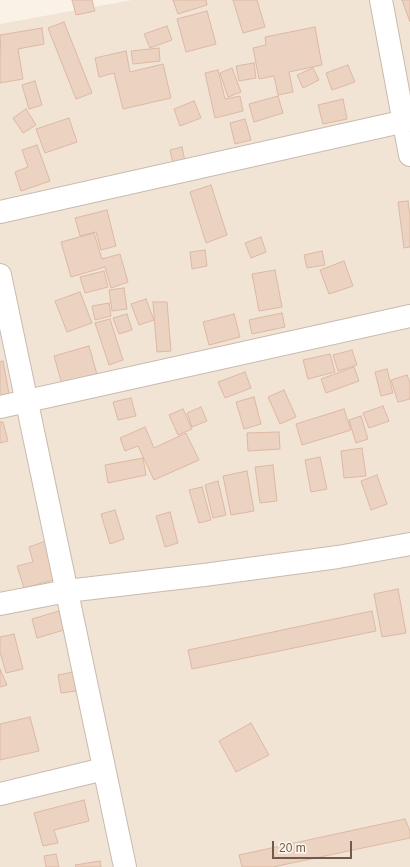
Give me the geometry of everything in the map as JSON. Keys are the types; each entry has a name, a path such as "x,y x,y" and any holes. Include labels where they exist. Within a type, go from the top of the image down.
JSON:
{"street":[{"path":"381,0 407,121 410,155"},
{"path":"0,212 407,121"},
{"path":"0,275 125,867"},
{"path":"0,407 410,316"},
{"path":"0,604 67,591 338,557 410,544"},
{"path":"0,794 104,768"}],"shaded area":[{"path":"132,0 410,0 410,867 0,867 0,24"}],"building":[{"path":"72,0 92,0 95,11 76,15"},
{"path":"173,0 206,0 207,5 178,14"},
{"path":"233,0 257,0 265,27 243,33"},
{"path":"402,0 410,0 410,22"},
{"path":"207,11 216,44 186,52 177,19"},
{"path":"64,22 92,93 76,99 48,28"},
{"path":"167,26 172,40 150,48 144,34"},
{"path":"315,27 322,65 289,72 293,92 278,95 274,76 259,79 253,48 266,45 265,37"},
{"path":"42,28 44,44 18,49 23,79 0,83 0,35"},
{"path":"159,48 160,61 133,64 131,51"},
{"path":"126,51 130,72 163,64 171,98 123,109 114,73 99,77 95,58"},
{"path":"254,63 256,78 239,81 236,66"},
{"path":"348,65 355,82 332,90 326,73"},
{"path":"232,68 241,92 228,97 220,73"},
{"path":"313,68 319,80 303,88 297,75"},
{"path":"218,70 225,99 240,96 243,111 215,118 205,73"},
{"path":"35,81 42,105 29,109 22,85"},
{"path":"278,96 283,113 254,122 249,104"},
{"path":"343,99 347,119 323,124 318,105"},
{"path":"194,101 201,118 180,126 174,109"},
{"path":"26,109 36,125 23,133 13,118"},
{"path":"69,118 77,142 45,153 36,129"},
{"path":"245,119 251,140 235,144 230,123"},
{"path":"37,145 50,181 21,191 15,172 28,167 22,150"},
{"path":"182,147 186,166 174,168 170,150"},
{"path":"211,185 227,235 206,243 190,192"},
{"path":"408,201 410,216 410,247 404,248 398,202"},
{"path":"107,210 116,246 101,250 96,232 80,236 75,218"},
{"path":"94,233 102,259 120,254 128,282 111,288 105,267 71,277 61,242"},
{"path":"261,237 266,252 251,258 245,243"},
{"path":"205,250 207,266 192,269 190,252"},
{"path":"322,251 325,265 307,268 304,255"},
{"path":"344,261 353,286 329,294 320,270"},
{"path":"275,270 282,307 259,311 252,274"},
{"path":"104,271 108,287 85,293 80,277"},
{"path":"124,288 127,309 112,311 109,290"},
{"path":"80,292 92,323 67,332 55,301"},
{"path":"146,299 154,320 139,325 131,304"},
{"path":"153,302 167,302 171,351 157,352"},
{"path":"109,303 111,316 95,320 92,306"},
{"path":"282,313 285,327 252,334 249,320"},
{"path":"127,314 132,330 119,334 113,318"},
{"path":"234,314 240,337 209,345 203,322"},
{"path":"110,319 123,360 109,365 95,323"},
{"path":"89,346 98,378 63,388 54,356"},
{"path":"352,350 357,365 338,371 333,355"},
{"path":"330,354 335,372 308,379 303,360"},
{"path":"3,361 9,394 0,396 0,362"},
{"path":"354,367 359,381 326,393 321,379"},
{"path":"387,369 393,393 381,396 375,372"},
{"path":"245,372 251,388 225,398 218,382"},
{"path":"407,375 410,383 410,399 398,402 391,380"},
{"path":"284,390 296,417 280,424 268,397"},
{"path":"254,397 261,424 244,429 236,402"},
{"path":"131,398 136,416 118,420 113,402"},
{"path":"383,406 389,421 369,428 363,413"},
{"path":"201,407 207,421 192,427 187,413"},
{"path":"183,409 192,429 178,435 169,415"},
{"path":"344,409 351,430 302,445 296,424"},
{"path":"361,416 368,439 356,443 349,420"},
{"path":"0,422 3,422 8,441 0,443"},
{"path":"145,427 154,448 186,433 199,460 154,480 138,446 125,451 120,438"},
{"path":"279,432 280,449 248,451 247,433"},
{"path":"362,448 366,476 344,478 341,451"},
{"path":"320,457 327,489 311,492 305,460"},
{"path":"143,458 146,475 108,483 105,465"},
{"path":"273,465 277,501 260,503 255,467"},
{"path":"247,471 254,511 231,515 223,476"},
{"path":"377,475 387,504 371,510 361,481"},
{"path":"218,481 226,515 213,518 205,485"},
{"path":"202,487 211,520 199,523 189,490"},
{"path":"115,510 124,539 110,544 101,514"},
{"path":"170,512 178,543 165,547 156,516"},
{"path":"46,541 57,579 24,588 17,566 33,562 29,547"},
{"path":"398,589 406,633 382,637 374,594"},
{"path":"59,611 64,630 37,638 32,619"},
{"path":"372,611 376,631 192,669 188,650"},
{"path":"14,634 23,669 6,673 0,652 0,637"},
{"path":"0,669 7,685 0,687"},
{"path":"73,672 76,691 61,693 58,675"},
{"path":"30,717 39,751 0,760 0,724"},
{"path":"251,723 269,755 236,772 219,741"},
{"path":"84,800 89,821 54,830 58,843 43,846 34,813"},
{"path":"405,819 410,831 410,838 273,867 242,867 239,855"},
{"path":"56,854 59,867 46,867 44,856"},
{"path":"100,861 101,867 76,867 75,865"}]}
